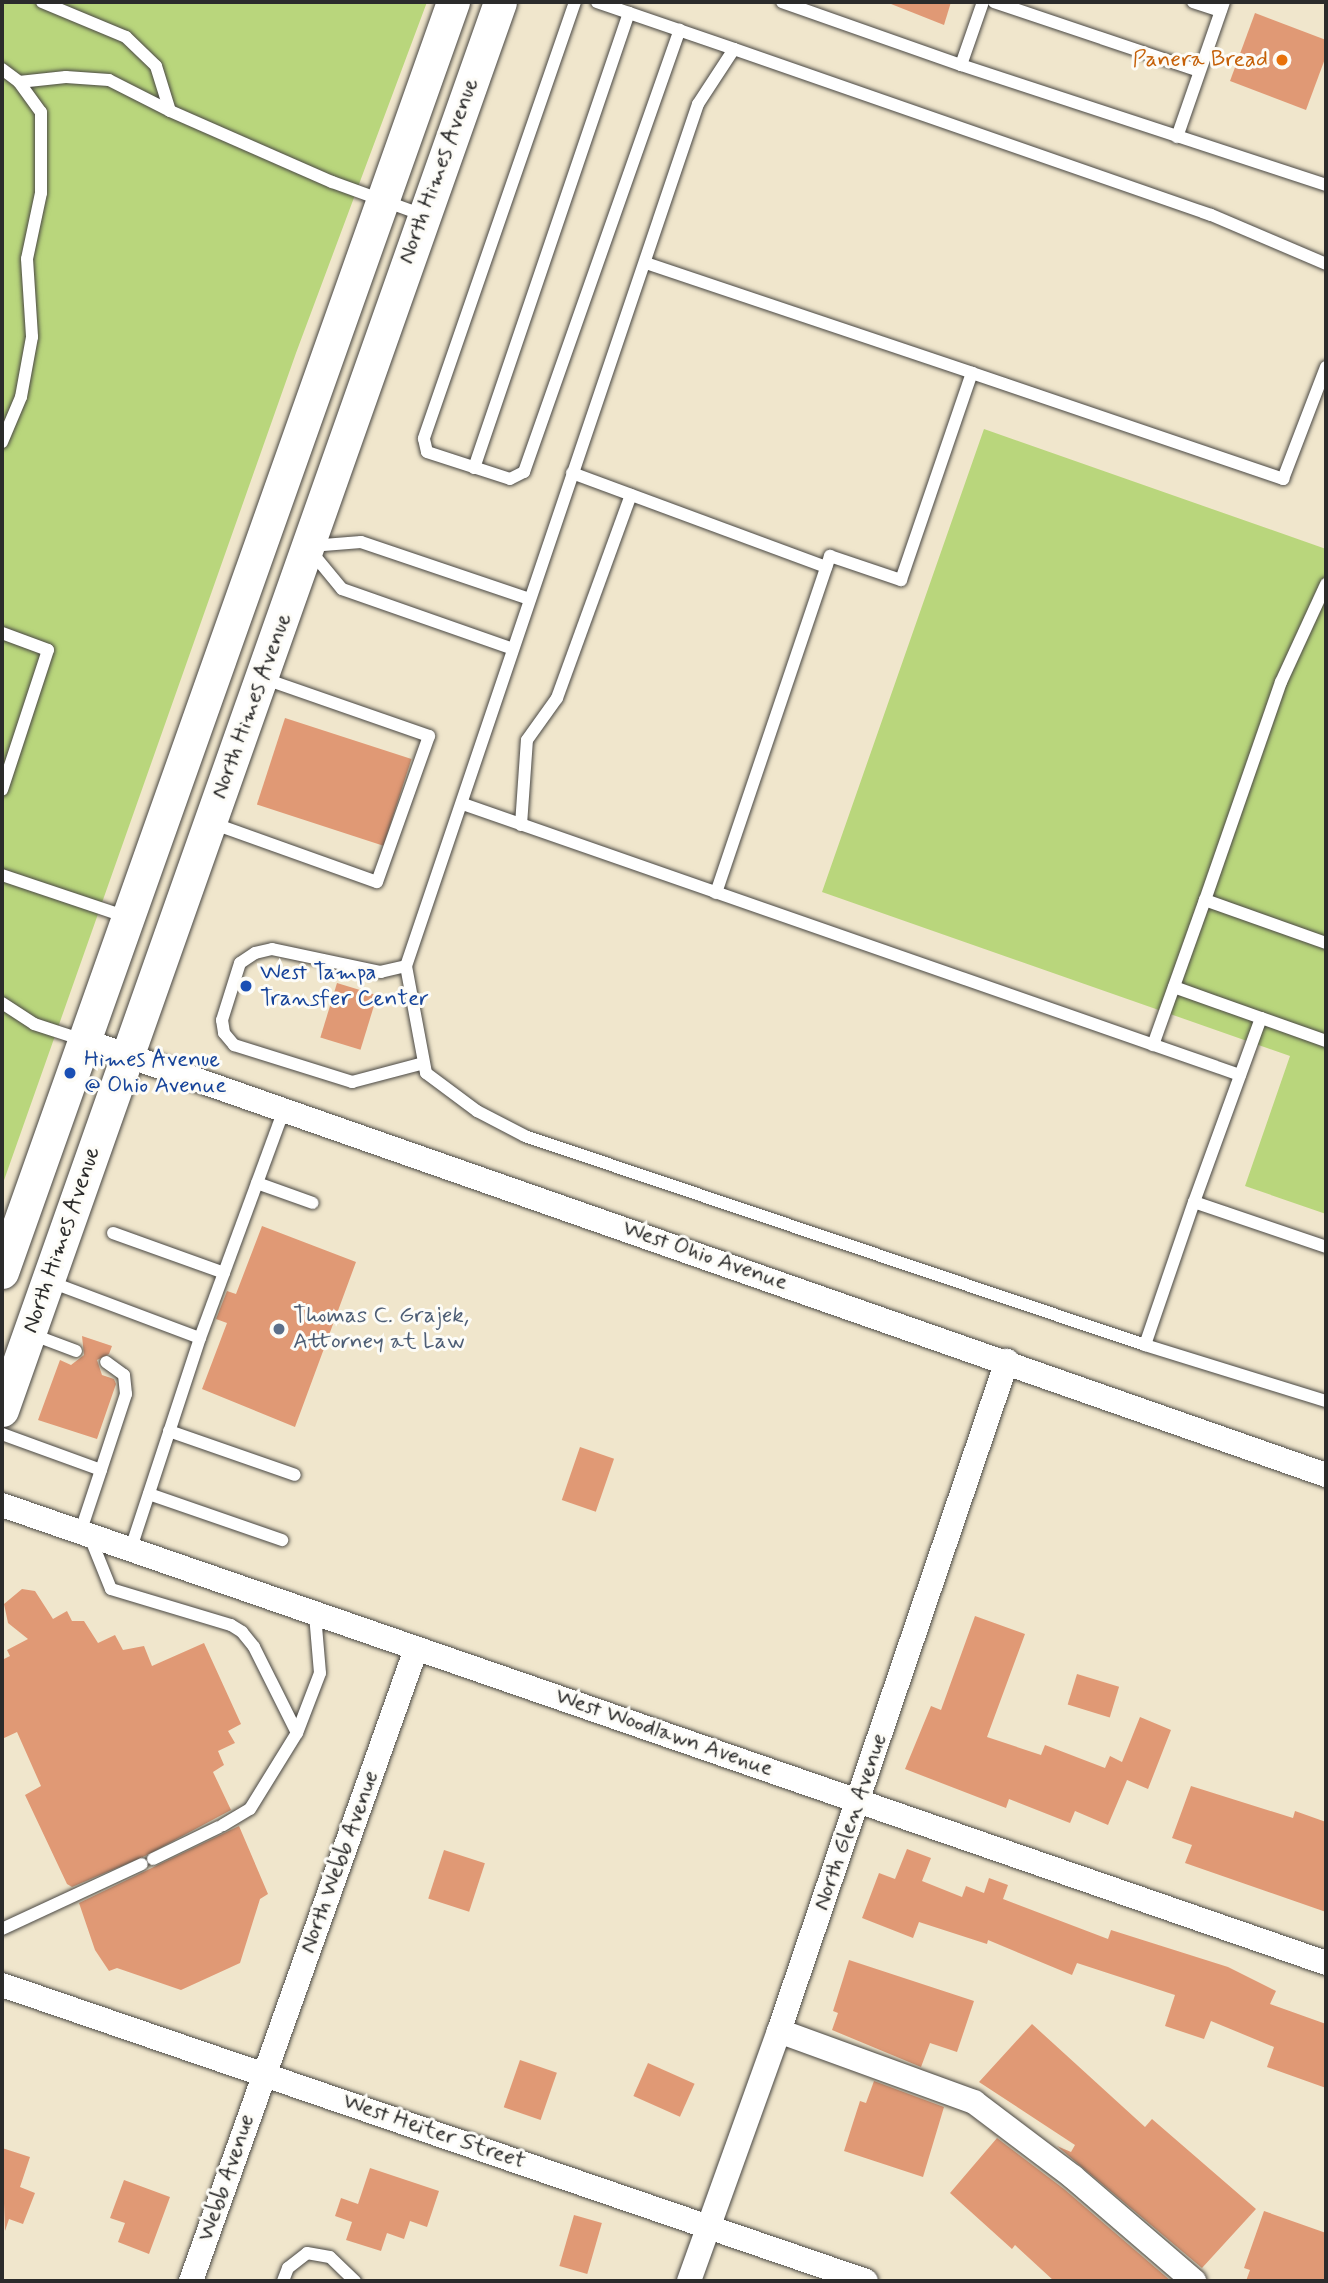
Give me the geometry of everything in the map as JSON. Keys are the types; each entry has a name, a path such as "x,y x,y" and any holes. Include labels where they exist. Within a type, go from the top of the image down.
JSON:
{"street":[{"name":"North Himes Avenue","path":"2,1272 453,2"},
{"name":"North Himes Avenue","path":"2,1409 500,2"},
{"path":"265,534 307,546"},
{"name":"West Ohio Avenue","path":"83,1040 1007,1361 1326,1475"},
{"name":"North Glen Avenue","path":"689,2281 859,1800 1007,1361"},
{"name":"West Woodlawn Avenue","path":"2,1505 1326,1962"},
{"name":"North Webb Avenue","path":"264,2074 416,1649"},
{"name":"West Heiter Street","path":"2,1985 866,2281"},
{"path":"779,2031 974,2102 1073,2177 1194,2281"},
{"name":"Webb Avenue","path":"191,2281 264,2074"}],"lane":[{"path":"42,2 126,37 156,66 170,111"},
{"path":"575,2 424,447 427,452 474,468 517,479 524,472 680,30"},
{"path":"597,2 1211,215 1326,264"},
{"path":"782,2 961,65 1326,185"},
{"path":"961,65 983,2"},
{"path":"994,2 1199,71"},
{"path":"1177,137 1222,6 1193,2"},
{"path":"474,468 629,13"},
{"path":"734,50 698,104 406,966 426,1073 477,1111 525,1136 1145,1345 1326,1401"},
{"path":"2,69 19,82 41,112 41,193 27,258 32,337 21,397 2,442"},
{"path":"19,82 66,76 109,80 170,111 332,182 424,215"},
{"path":"646,263 1283,479 1326,367"},
{"path":"716,893 830,556 901,580 972,373"},
{"path":"572,473 826,567"},
{"path":"521,825 527,740 557,698 631,495"},
{"path":"307,546 361,542 529,599"},
{"path":"307,546 342,589 513,649"},
{"path":"1153,1045 1281,682 1326,584"},
{"path":"2,633 48,650 2,790"},
{"path":"210,823 377,882 429,736 262,678"},
{"path":"463,804 1240,1075"},
{"path":"2,875 127,917"},
{"path":"1205,900 1326,943"},
{"path":"406,966 381,972 272,949 255,953 240,963 222,1020 223,1033 234,1045 352,1082 424,1063"},
{"path":"1174,987 1326,1041"},
{"path":"2,1003 34,1024 83,1040"},
{"path":"1145,1345 1261,1018"},
{"path":"130,1551 200,1338 284,1110"},
{"path":"257,1183 313,1203"},
{"path":"1195,1202 1326,1247"},
{"path":"113,1233 224,1273"},
{"path":"48,1281 200,1338"},
{"path":"29,1334 76,1351"},
{"path":"106,1362 124,1375 126,1394 101,1470 85,1535 111,1589 231,1625 242,1632 254,1647 296,1733"},
{"path":"169,1431 295,1475"},
{"path":"2,1434 101,1470"},
{"path":"149,1494 282,1540"},
{"path":"2,1928 147,1862 250,1810 296,1733 320,1673 315,1615"},
{"path":"283,2281 288,2268 307,2253 330,2257 355,2281"}],"green space":[{"path":"2,2 427,2 296,353 2,1186"},
{"path":"984,429 1326,549 1326,1214 1245,1186 1290,1056 822,892"}],"building":[{"path":"886,2 951,2 944,25"},
{"path":"1255,13 1326,40 1326,56 1306,110 1230,81"},
{"path":"285,718 411,759 383,846 257,805"},
{"path":"337,983 377,995 360,1050 320,1038"},
{"path":"262,1226 356,1262 295,1427 202,1389 227,1323 216,1319 227,1291 236,1294"},
{"path":"82,1336 112,1346 109,1354 97,1360 102,1375 114,1379 116,1384 97,1439 38,1420 60,1360 71,1365 84,1355"},
{"path":"580,1447 614,1459 596,1512 562,1500"},
{"path":"22,1589 35,1591 53,1619 67,1611 72,1621 84,1621 98,1643 115,1635 123,1650 144,1646 152,1666 204,1643 241,1724 228,1731 235,1743 218,1751 224,1765 213,1772 231,1810 145,1856 72,1887 67,1884 25,1795 41,1786 17,1732 2,1739 2,1660 10,1656 7,1650 28,1639 8,1623 4,1604"},
{"path":"975,1616 1025,1634 987,1737 1041,1755 1045,1745 1105,1768 1110,1756 1122,1762 1140,1717 1171,1730 1148,1789 1127,1780 1108,1825 1075,1811 1070,1823 1009,1799 1006,1808 905,1769 931,1706 941,1710"},
{"path":"1077,1674 1119,1687 1110,1717 1068,1705"},
{"path":"1191,1786 1293,1818 1295,1811 1326,1822 1326,1912 1185,1863 1192,1845 1172,1838"},
{"path":"239,1826 268,1894 260,1899 240,1963 181,1990 117,1968 109,1971 95,1950 79,1903"},
{"path":"907,1849 931,1858 922,1881 962,1897 966,1886 984,1893 989,1878 1008,1885 1003,1899 1108,1939 1111,1930 1228,1967 1276,1991 1270,2004 1326,2024 1326,2088 1267,2067 1274,2047 1211,2021 1204,2039 1165,2026 1175,1995 1077,1963 1072,1975 988,1940 987,1944 919,1922 913,1938 862,1918 879,1873 895,1879"},
{"path":"444,1850 485,1863 469,1912 428,1899"},
{"path":"849,1960 974,2001 957,2052 930,2043 921,2067 832,2030 838,2013 833,2011"},
{"path":"1032,2024 1145,2127 1152,2119 1256,2209 1202,2268 1057,2146 1071,2152 1075,2145 979,2082"},
{"path":"520,2060 557,2073 541,2120 504,2107"},
{"path":"648,2063 695,2084 680,2117 633,2096"},
{"path":"874,2081 944,2107 923,2177 844,2151 860,2101 866,2103"},
{"path":"997,2138 1064,2189 1171,2281 1054,2281 1015,2245 1012,2249 950,2193"},
{"path":"2,2148 30,2157 20,2187 35,2193 23,2224 9,2219 5,2231"},
{"path":"370,2168 439,2191 427,2227 410,2221 404,2239 387,2233 381,2251 346,2240 352,2222 335,2216 341,2198 358,2204"},
{"path":"124,2180 170,2197 149,2254 118,2242 125,2223 110,2218"},
{"path":"1264,2211 1326,2233 1326,2281 1246,2281 1250,2270 1244,2268"},
{"path":"574,2215 602,2223 587,2274 559,2266"}],"place":[{"name":"Panera Bread","path":"1282,60"},
{"name":"West Tampa Transfer Center","path":"246,986"},
{"name":"Himes Avenue @ Ohio Avenue","path":"70,1073"},
{"name":"Thomas C. Grajek, Attorney at Law","path":"279,1329"}]}
